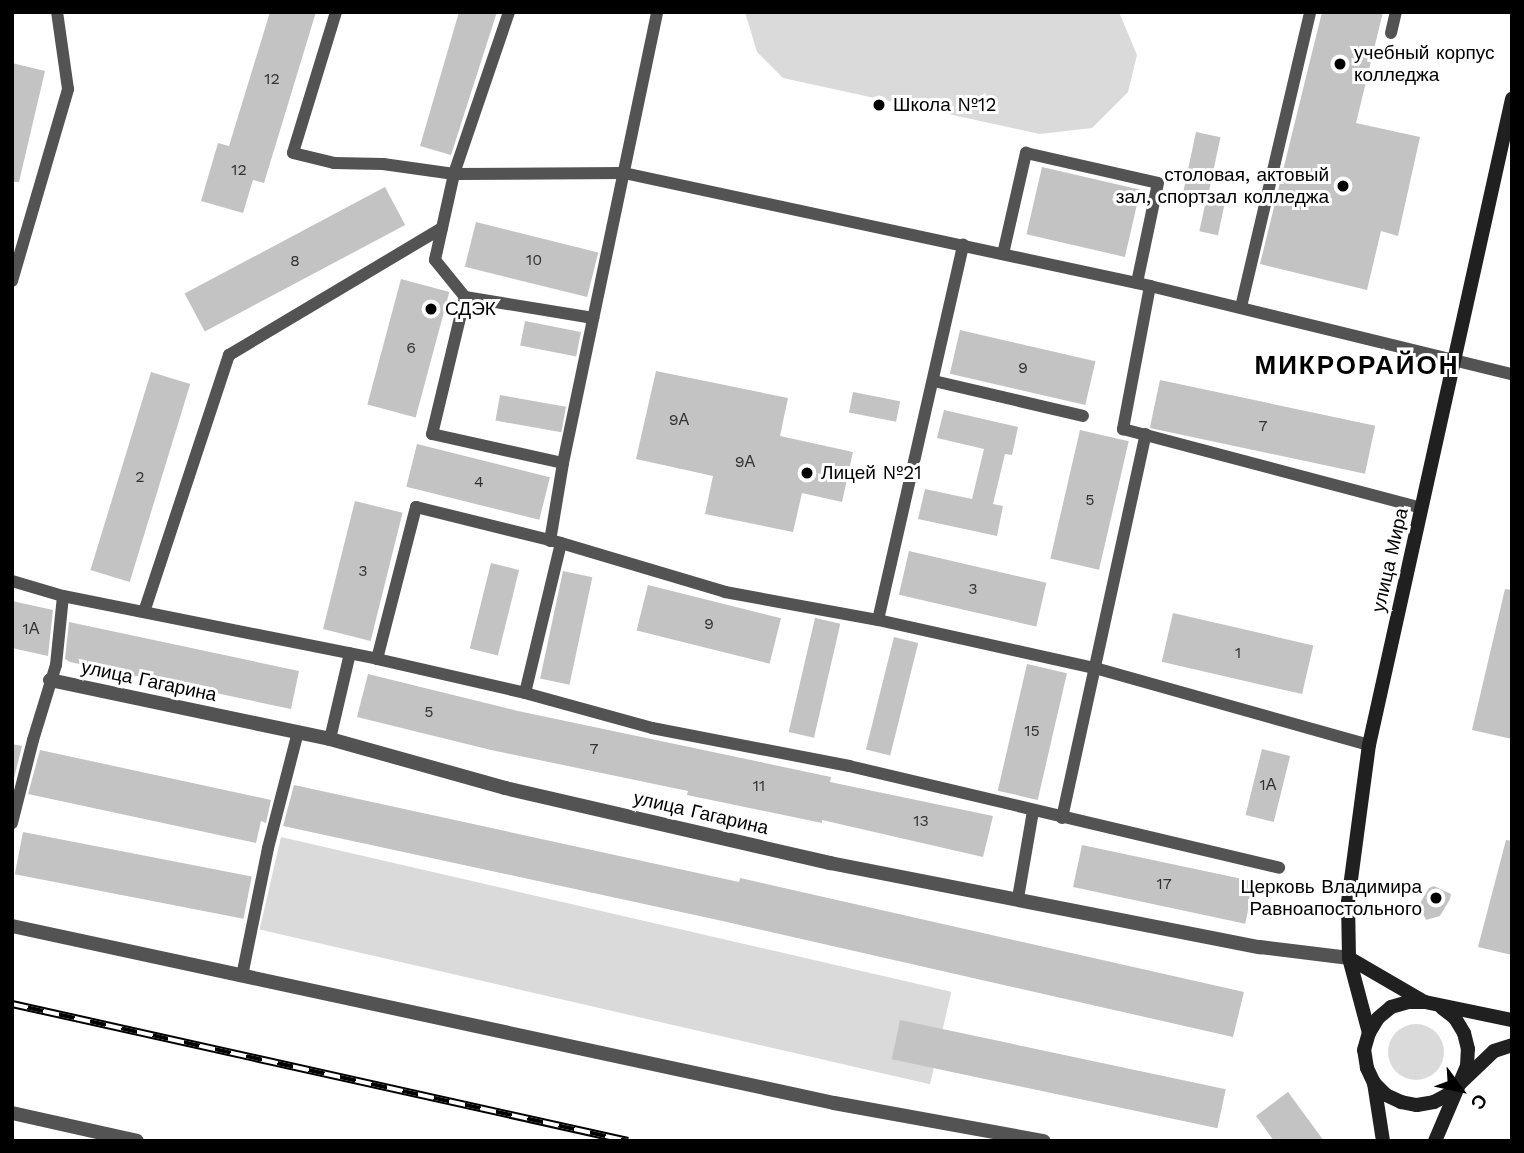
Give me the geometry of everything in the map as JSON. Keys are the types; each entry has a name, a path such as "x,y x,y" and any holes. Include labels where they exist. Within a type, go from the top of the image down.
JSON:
{"main road":[{"name":"улица Мира","path":"1368,1033 1349,958 1348,902 1369,745 1512,99"},
{"path":"1349,958 1425,1002 1441,1007 1455,1018 1464,1032 1468,1049 1467,1066 1435,1141"},
{"path":"1383,1141 1374,1083 1367,1068 1364,1050 1368,1033 1378,1018 1391,1007 1408,1002 1425,1002 1512,1020"},
{"path":"1374,1083 1386,1095 1401,1102 1417,1105 1434,1102 1449,1094 1494,1051 1512,1045"}],"street":[{"name":"улица Гагарина","path":"50,680 330,739 505,788 830,863 1260,947 1349,958"},
{"path":"12,926 834,1103 1044,1141"},
{"path":"12,1113 137,1141"}],"lane":[{"path":"12,281 68,89 57,12"},
{"path":"336,12 293,153 334,163 383,164 454,174 624,173 1137,283 1512,374"},
{"path":"509,12 454,174 435,260 465,297 593,318"},
{"path":"525,693 555,542 563,463 657,12"},
{"path":"1241,307 1310,12"},
{"path":"1391,33 1396,12"},
{"path":"1003,254 1026,153 1158,183 1137,283"},
{"path":"144,612 229,355 442,228"},
{"path":"878,620 963,245"},
{"path":"1150,286 1123,429 1421,508"},
{"path":"465,297 432,434 563,463"},
{"path":"934,381 1083,416"},
{"path":"1062,818 1146,434"},
{"path":"377,659 416,506 555,542 725,592 878,620 1095,668 1369,745"},
{"path":"12,582 63,597 377,659 525,693 652,728 849,766 1279,868"},
{"path":"12,823 56,665 63,597"},
{"path":"330,739 350,653"},
{"path":"242,976 268,848 298,732"},
{"path":"1018,898 1033,811"}],"shaded area":[{"path":"745,12 1119,12 1137,55 1128,92 1092,128 1040,134 783,78 757,52"},
{"path":"281,837 951,992 930,1084 260,930"},
{"path":"1410,1024 1422,1024 1436,1032 1444,1046 1442,1063 1436,1072 1422,1080 1410,1080 1393,1068 1388,1058 1388,1046 1400,1029"}],"building":[{"path":"270,12 316,12 264,183 253,180 243,213 201,201 218,143 229,146"},
{"path":"459,12 497,12 451,155 420,146"},
{"name":"столовая, актовый зал, спортзал колледжа","path":"1322,12 1383,12 1356,123 1420,137 1398,236 1381,231 1367,290 1260,264"},
{"path":"12,63 45,71 19,182 12,182"},
{"path":"1196,132 1220,137 1208,196 1184,191"},
{"path":"1042,167 1140,190 1125,257 1026,234"},
{"path":"385,187 405,225 205,332 185,294"},
{"path":"1206,200 1225,204 1218,235 1199,231"},
{"path":"476,222 598,252 587,297 465,267"},
{"path":"401,279 449,292 416,418 367,405"},
{"path":"525,321 581,332 576,356 520,346"},
{"path":"960,330 1095,361 1085,405 950,374"},
{"path":"656,371 788,398 780,436 853,452 842,502 802,493 793,532 705,514 713,476 636,459"},
{"path":"151,372 190,384 130,582 90,570"},
{"path":"1160,380 1375,426 1365,474 1150,428"},
{"path":"853,392 900,401 896,422 849,413"},
{"path":"500,395 566,407 561,432 495,421"},
{"path":"944,410 1018,427 1012,455 1005,454 993,504 1003,506 997,536 918,519 925,489 972,499 984,449 937,438"},
{"path":"1080,430 1129,441 1099,570 1050,559"},
{"path":"417,444 550,477 539,520 406,487"},
{"path":"355,501 403,513 371,641 323,629"},
{"path":"909,551 1046,583 1036,627 899,595"},
{"path":"491,563 519,570 498,655 470,648"},
{"path":"563,571 592,577 569,685 540,679"},
{"path":"648,585 781,618 770,664 637,631"},
{"path":"1505,589 1512,590 1512,739 1472,730"},
{"path":"12,601 53,610 48,656 12,648"},
{"path":"1173,613 1313,645 1302,694 1162,662"},
{"path":"815,618 840,624 814,738 789,732"},
{"path":"69,622 299,671 291,709 70,662 65,659"},
{"path":"894,637 918,643 890,756 866,750"},
{"path":"1027,664 1067,673 1038,800 998,791"},
{"path":"368,674 518,711 831,777 830,782 993,816 983,857 822,820 822,823 687,795 688,791 491,750 357,717"},
{"path":"12,744 22,746 12,786"},
{"path":"1262,749 1290,756 1274,822 1246,815"},
{"path":"40,750 271,800 266,823 261,821 256,843 28,794"},
{"path":"294,785 739,882 740,878 1244,992 1233,1037 718,920 283,826"},
{"path":"23,832 252,876 244,919 15,874"},
{"path":"1506,840 1512,841 1512,955 1478,947"},
{"path":"1082,845 1254,882 1245,924 1073,887"},
{"name":"Церковь Владимира Равноапостольного","path":"1434,886 1451,894 1450,899 1440,916 1426,920 1419,905 1429,888"},
{"path":"900,1020 1226,1089 1217,1128 892,1059"},
{"path":"1288,1092 1324,1141 1274,1141 1256,1116"}],"railway":[{"path":"12,1004 628,1141"}],"place":[{"name":"учебный корпус колледжа","path":"1340,64"},
{"name":"Школа №12","path":"879,105"},
{"name":"столовая, актовый зал, спортзал колледжа","path":"1343,186"},
{"name":"СДЭК","path":"431,309"},
{"name":"Лицей №21","path":"807,473"},
{"name":"Церковь Владимира Равноапостольного","path":"1436,898"}],"district":[{"name":"МИКРОРАЙОН","path":"1357,366"}]}
